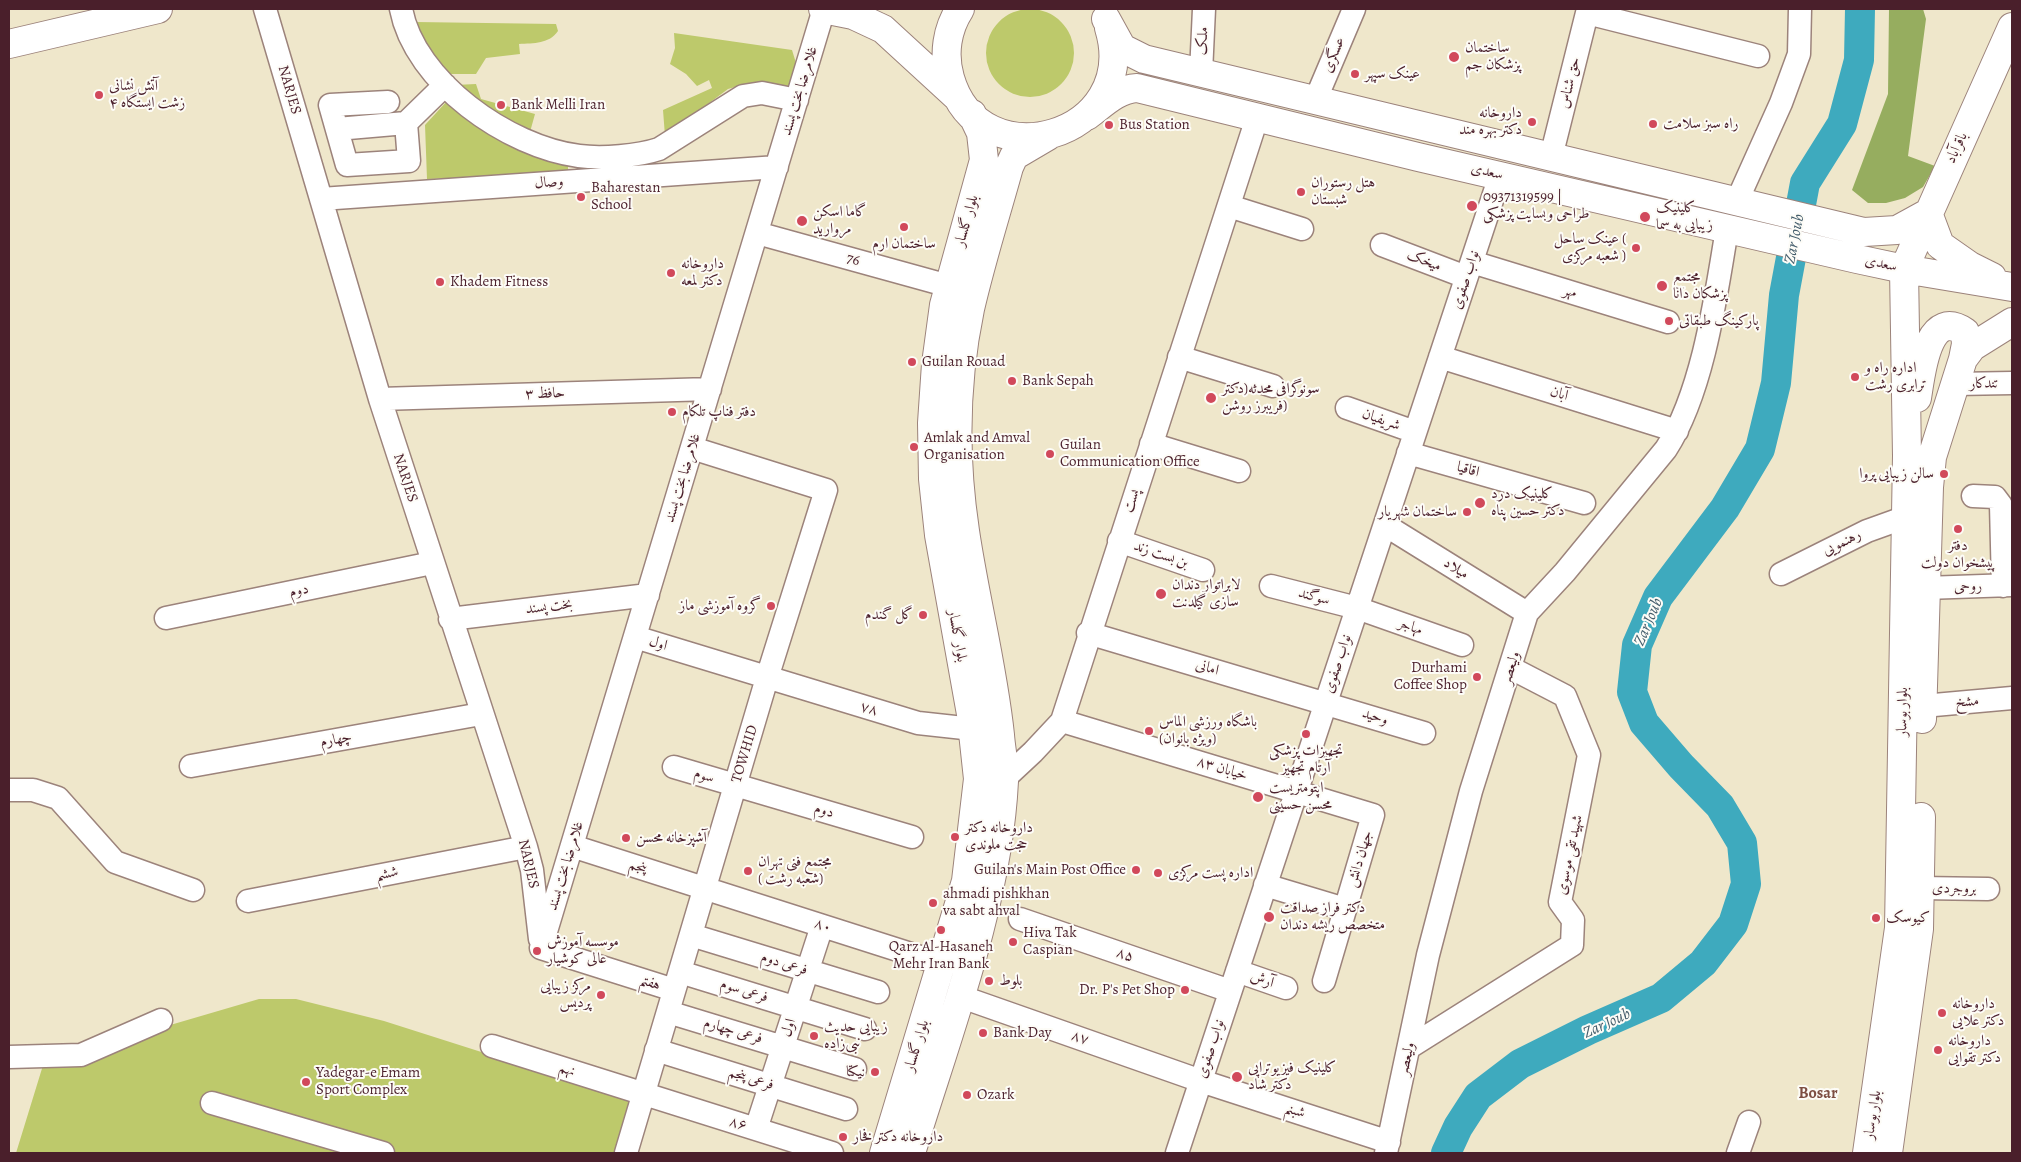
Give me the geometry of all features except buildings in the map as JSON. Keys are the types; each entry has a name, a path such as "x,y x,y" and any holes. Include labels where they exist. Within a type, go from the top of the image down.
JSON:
{"main road":[{"path":"9,44 158,9"},
{"path":"824,9 853,15 883,29 966,108 989,127 1010,135 1032,138 1048,136"},
{"name":"بلوار گلسار","path":"884,1153 966,881 978,779 973,728 939,535 933,479 932,423 936,364 949,286 984,160 981,133 949,75 946,51 950,28 960,9"},
{"path":"1087,116 1104,94 1112,68 1112,41 1103,14"},
{"name":"سعدی","path":"1103,14 1122,48 1128,52 1144,59 1201,73 1864,232 1897,230 1928,213"},
{"name":"باقرآباد","path":"1904,269 2012,27"},
{"name":"سعدی","path":"1048,136 1069,128 1118,93 1128,88 1137,88 1500,176 1858,259 1904,269 2012,286"},
{"name":"بلوار گلسار","path":"911,1153 960,996 986,900 996,847 1004,779 997,710 965,531 959,478 958,424 962,367 970,310 1009,168 1014,156 1048,136"},
{"path":"1928,213 1940,245 1970,266 2012,286"},
{"path":"1858,259 1864,232"},
{"name":"بلوار بوسار","path":"1867,1153 1899,928 1907,456 1904,269"},
{"name":"بلوار بوسار","path":"1888,1153 1916,958 1920,888 1924,588 1932,457 1959,372 1972,347 2012,322"},
{"path":"1907,456 1913,417 1931,337 1942,326 1954,325 1965,332 1966,344 1959,372"}],"street":[{"name":"NARJES","path":"265,9 380,399 450,619 526,847 532,870 541,948"},
{"path":"401,9 408,33 424,59 445,84 466,104 504,130 541,146 581,157 644,154 659,149 743,96 762,93 797,100"},
{"name":"غلامرضا بخت پسند","path":"541,948 824,9"},
{"name":"ملک","path":"1201,73 1204,9"},
{"name":"عسگری","path":"1315,100 1354,9"},
{"path":"1744,203 1799,54 1800,9"},
{"path":"1588,11 1758,56"},
{"name":"حق شناس","path":"1552,157 1588,11"},
{"path":"337,129 406,123 445,84"},
{"path":"388,102 330,105 347,165 409,161 406,123"},
{"name":"پست","path":"1004,779 1033,752 1062,720 1088,634 1257,118"},
{"name":"وصال","path":"321,199 777,167"},
{"name":"نواب صفوی","path":"1177,1153 1500,176"},
{"path":"1229,206 1302,229"},
{"name":"ولیعصر","path":"1388,1147 1428,955 1471,791 1527,613 1565,572 1666,449 1677,431 1695,380 1716,290 1737,231"},
{"name":"76","path":"757,233 949,286"},
{"name":"میخک","path":"1382,245 1469,270"},
{"name":"مهر","path":"1469,270 1668,322"},
{"path":"1180,357 1273,386"},
{"name":"آبان","path":"1440,357 1677,431"},
{"name":"تندکار","path":"1959,372 2012,383"},
{"name":"حافظ ۳","path":"380,399 710,389"},
{"name":"شریفیان","path":"1347,408 1412,442"},
{"name":"اقاقیا","path":"1412,442 1584,503"},
{"path":"1151,444 1239,471"},
{"name":"TOWHID","path":"626,1153 767,678 826,490 692,448"},
{"path":"1973,496 1994,497 2001,505 2008,586"},
{"name":"رهنمویی","path":"1781,574 1867,531 1906,517"},
{"name":"میلاد","path":"1385,524 1527,613"},
{"name":"بن بست زند","path":"1119,541 1203,570"},
{"name":"دوم","path":"166,618 432,563"},
{"name":"سوگند","path":"1271,586 1357,608"},
{"name":"روحی","path":"1924,588 2008,586"},
{"name":"بخت پسند","path":"450,619 648,595"},
{"name":"مهاجر","path":"1357,608 1462,645"},
{"name":"امانی","path":"1088,634 1326,702"},
{"name":"اول","path":"635,636 767,678"},
{"name":"شهید تقی موسوی","path":"1410,1047 1572,945 1574,920 1560,902 1589,755 1566,696 1511,668"},
{"name":"۷۸","path":"767,678 918,723 973,728"},
{"name":"مشخ","path":"1923,706 2012,698"},
{"name":"وحید","path":"1326,702 1424,732"},
{"name":"چهارم","path":"191,766 481,714"},
{"name":"خیابان ۸۳","path":"1062,720 1296,791"},
{"name":"سوم","path":"674,767 735,786"},
{"name":"دوم","path":"735,786 912,837"},
{"path":"9,790 33,790 58,798 115,862 193,890"},
{"name":"جهان دانش","path":"1296,791 1373,815 1324,981"},
{"name":"پنجم","path":"572,846 705,888"},
{"name":"ششم","path":"248,901 526,847"},
{"path":"532,870 540,879 546,881 562,877"},
{"path":"1265,885 1345,909"},
{"name":"۸۰","path":"705,888 942,964"},
{"name":"بروجردی","path":"1920,888 1988,889"},
{"name":"۸۵","path":"1020,919 1234,981"},
{"name":"اول","path":"756,1129 822,926"},
{"name":"فرعی دوم","path":"690,935 878,992"},
{"name":"هفتم","path":"541,948 677,981"},
{"name":"فرعی سوم","path":"677,981 796,1007 865,1029"},
{"name":"آرش","path":"1234,981 1286,988"},
{"name":"۸۷","path":"960,996 1201,1081"},
{"name":"فرعی چهارم","path":"668,1012 855,1069"},
{"path":"9,1057 81,1055 162,1020"},
{"name":"نهم","path":"492,1046 643,1094"},
{"name":"فرعی پنجم","path":"656,1050 846,1108"},
{"name":"شبنم","path":"1201,1081 1388,1147"},
{"name":"۸۶","path":"643,1094 832,1153"},
{"path":"212,1103 383,1153"},
{"path":"1738,1153 1749,1122"}],"green space":[{"path":"1030,9 1047,12 1061,22 1071,36 1074,53 1071,70 1061,84 1047,94 1030,97 1013,94 999,84 989,70 986,53 989,36 999,22 1013,12"},
{"path":"1889,9 1923,9 1926,19 1908,156 1935,166 1923,187 1905,198 1886,203 1868,203 1852,190 1888,94"},
{"path":"416,22 556,24 558,31 546,41 519,44 520,54 486,58 476,74 446,74 426,46"},
{"path":"674,33 792,50 796,63 789,88 749,83 728,89 665,136 663,110 712,88 709,80 697,86 686,74 670,64 675,48"},
{"path":"476,84 481,99 535,114 530,132 512,125 455,85"},
{"path":"448,100 568,164 568,174 427,179 425,125"},
{"name":"Yadegar-e Emam Sport Complex","path":"259,999 296,999 384,1021 632,1100 614,1153 16,1153 44,1062"}],"waterway":[{"name":"Zar Joub","path":"1446,1153 1458,1127 1478,1096 1520,1064 1588,1030 1661,998 1703,963 1733,924 1746,884 1742,843 1720,806 1681,766 1644,723 1632,692 1637,645 1658,597 1725,508 1760,449 1776,383 1784,295 1805,183 1842,124 1859,60 1860,9"}],"place":[{"name":"ساختمان پزشکان جم","path":"1454,57"},
{"name":"عینک سپهر","path":"1355,74"},
{"name":"آتش نشانی زشت ایستگاه ۴","path":"99,95"},
{"name":"Bank Melli Iran","path":"501,105"},
{"name":"داروخانه دکتر بهره مند","path":"1532,122"},
{"name":"راه سبز سلامت","path":"1653,124"},
{"name":"Bus Station","path":"1109,125"},
{"name":"هتل رستوران شبستان","path":"1301,192"},
{"name":"Baharestan School","path":"581,197"},
{"name":"09371319599 | طراحی وبسایت پزشکی","path":"1472,206"},
{"name":"کلینیک زیبایی به سما","path":"1645,217"},
{"name":"گاما اسکن مروارید","path":"802,221"},
{"name":"ساختمان ارم","path":"904,227"},
{"name":"عینک ساحل ( شعبه مرکزی )","path":"1636,248"},
{"name":"داروخانه دکتر لمعه","path":"671,273"},
{"name":"Khadem Fitness","path":"440,282"},
{"name":"مجتمع پزشکان دانا","path":"1662,286"},
{"name":"پارکینگ طبقاتی","path":"1669,321"},
{"name":"Guilan Rouad","path":"912,362"},
{"name":"اداره راه و ترابری رشت","path":"1855,377"},
{"name":"Bank Sepah","path":"1012,381"},
{"name":"سونوگرافی محدثه(دکتر فریبرز روشن)","path":"1211,398"},
{"name":"دفتر فناپ تلکام","path":"672,412"},
{"name":"Amlak and Amval Organisation","path":"914,447"},
{"name":"Guilan Communication Office","path":"1050,454"},
{"name":"سالن زیبایی پروا","path":"1944,474"},
{"name":"کلینیک درد دکتر حسین پناه","path":"1480,503"},
{"name":"ساختمان شهریار","path":"1467,512"},
{"name":"دفتر پیشخوان دولت","path":"1958,529"},
{"name":"لابراتوار دندان سازی گیلدنت","path":"1161,594"},
{"name":"گروه آموزشی ماز","path":"771,606"},
{"name":"گل گندم","path":"923,615"},
{"name":"Durhami Coffee Shop","path":"1477,677"},
{"name":"باشگاه ورزشی الماس (ویژه بانوان)","path":"1149,731"},
{"name":"تجهیزات پزشکی آرتام تجهیز","path":"1306,734"},
{"name":"اپتومتریست محسن حسینی","path":"1258,797"},
{"name":"داروخانه دکتر حجت ملوندی","path":"955,837"},
{"name":"آشپزخانه محسن","path":"626,838"},
{"name":"Guilan's Main Post Office","path":"1136,870"},
{"name":"مجتمع فنی تهران ( شعبه رشت)","path":"748,871"},
{"name":"اداره پست مرکزی","path":"1158,873"},
{"name":"ahmadi pishkhan va sabt ahval","path":"933,903"},
{"name":"دکتر فراز صداقت متخصص ریشه دندان","path":"1269,917"},
{"name":"کیوسک","path":"1876,918"},
{"name":"Qarz Al-Hasaneh Mehr Iran Bank","path":"941,930"},
{"name":"Hiva Tak Caspian","path":"1013,942"},
{"name":"موسسه آموزش عالی کوشیار","path":"537,951"},
{"name":"بلوط","path":"989,981"},
{"name":"Dr. P's Pet Shop","path":"1185,990"},
{"name":"مرکز زیبایی پردیس","path":"601,995"},
{"name":"داروخانه دکتر علایی","path":"1942,1013"},
{"name":"Bank Day","path":"983,1033"},
{"name":"زیبایی حدیث نبی‌زاده","path":"814,1036"},
{"name":"داروخانه دکتر تقوایی","path":"1938,1050"},
{"name":"نیکتا","path":"875,1072"},
{"name":"کلینیک فیزیوتراپی دکتر شاد","path":"1237,1077"},
{"name":"Yadegar-e Emam Sport Complex","path":"306,1082"},
{"name":"Ozark","path":"967,1095"},
{"name":"داروخانه دکتر فخار","path":"843,1137"}],"district":[{"name":"Bosar","path":"1818,1094"}]}
